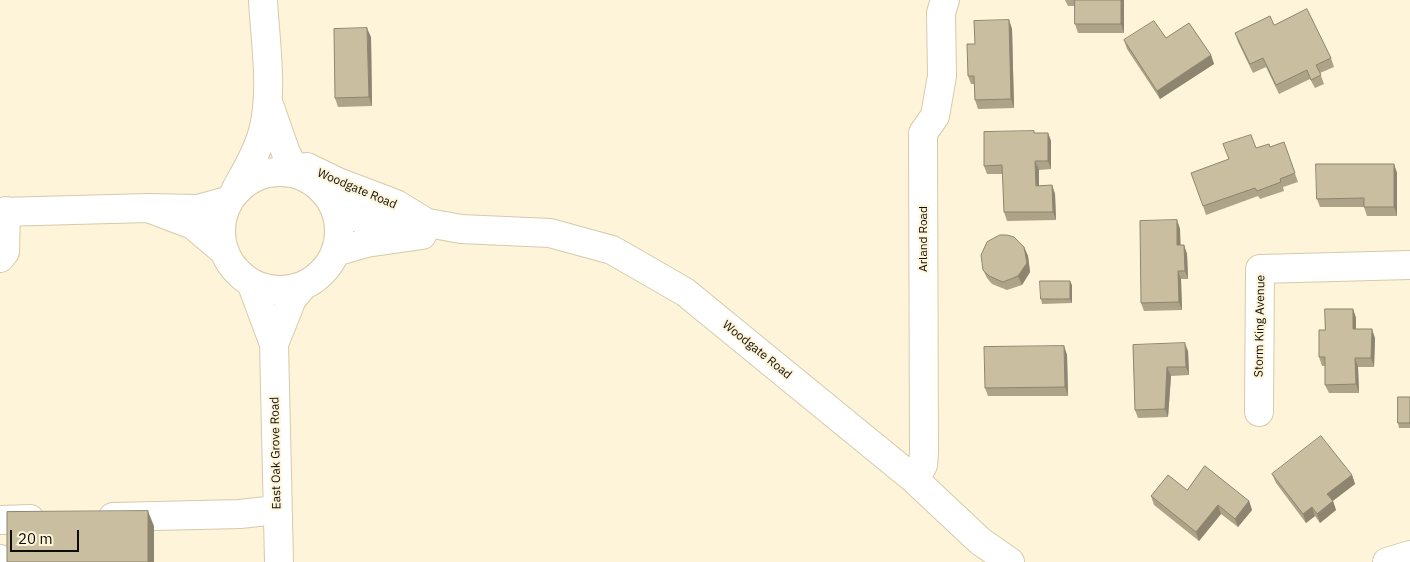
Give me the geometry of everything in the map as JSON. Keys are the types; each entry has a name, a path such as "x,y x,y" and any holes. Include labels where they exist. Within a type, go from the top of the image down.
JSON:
{"street":[{"path":"224,252 222,221 231,196 255,155 264,126 267,99 263,0"},
{"name":"Arland Road","path":"915,480 923,465 924,452 923,133 935,116 940,84 941,13 945,0"},
{"path":"148,208 193,225 224,252 236,272 252,285 271,290 287,290 303,286 316,278 328,266 335,252 338,236 336,212 322,190 291,163 267,99"},
{"path":"0,258 5,252 3,211 148,208 198,209 231,196 260,174 277,170 291,163"},
{"name":"Woodgate Road","path":"291,163 396,204 428,223"},
{"name":"Woodgate Road","path":"336,212 375,220 428,223 461,229 550,234 612,250 685,292 915,480 980,541 1010,562"},
{"name":"Woodgate Road","path":"335,252 366,243 461,229"},
{"name":"Storm King Avenue","path":"1259,412 1260,269 1410,264"},
{"name":"East Oak Grove Road","path":"252,285 274,344 276,510 279,562"},
{"name":"East Oak Grove Road","path":"274,344 292,299 303,286"},
{"path":"92,517 240,514 276,510"},
{"path":"0,520 30,519"},
{"path":"1386,562 1410,555"}],"building":[{"path":"1075,0 1121,0 1121,24 1075,24"},
{"path":"1307,9 1331,58 1316,65 1321,75 1311,80 1307,70 1276,85 1263,58 1250,64 1235,33 1270,16 1274,25"},
{"path":"1009,20 1011,99 975,100 974,76 968,76 967,44 975,44 974,21"},
{"path":"1154,21 1166,38 1189,23 1211,55 1157,91 1124,40"},
{"path":"367,28 369,97 335,98 334,29"},
{"path":"1034,131 1034,133 1048,133 1048,161 1035,161 1036,186 1052,185 1053,212 1004,212 1002,165 984,166 984,132"},
{"path":"1251,135 1256,148 1269,144 1270,147 1284,142 1295,173 1280,179 1281,182 1257,191 1255,188 1203,206 1191,173 1229,159 1223,144"},
{"path":"1316,164 1394,164 1394,207 1364,207 1364,198 1317,199"},
{"path":"1177,220 1177,245 1184,245 1185,271 1178,271 1179,302 1141,303 1140,221"},
{"path":"1000,235 1014,237 1024,247 1027,263 1018,276 1003,282 989,276 983,270 981,255 987,242"},
{"path":"1040,281 1070,281 1070,299 1041,299"},
{"path":"1325,309 1353,309 1353,329 1372,329 1371,358 1355,358 1356,384 1325,385 1325,357 1319,357 1319,330 1325,330"},
{"path":"1185,343 1186,367 1167,367 1165,409 1135,410 1133,345"},
{"path":"1064,346 1065,387 985,388 984,347"},
{"path":"1398,397 1410,397 1410,423 1398,423"},
{"path":"1321,436 1352,475 1327,494 1333,501 1317,514 1312,507 1303,514 1272,474"},
{"path":"1205,466 1249,501 1235,519 1218,505 1196,532 1151,496 1168,475 1187,490"},
{"path":"148,511 148,562 7,562 7,512"}]}
